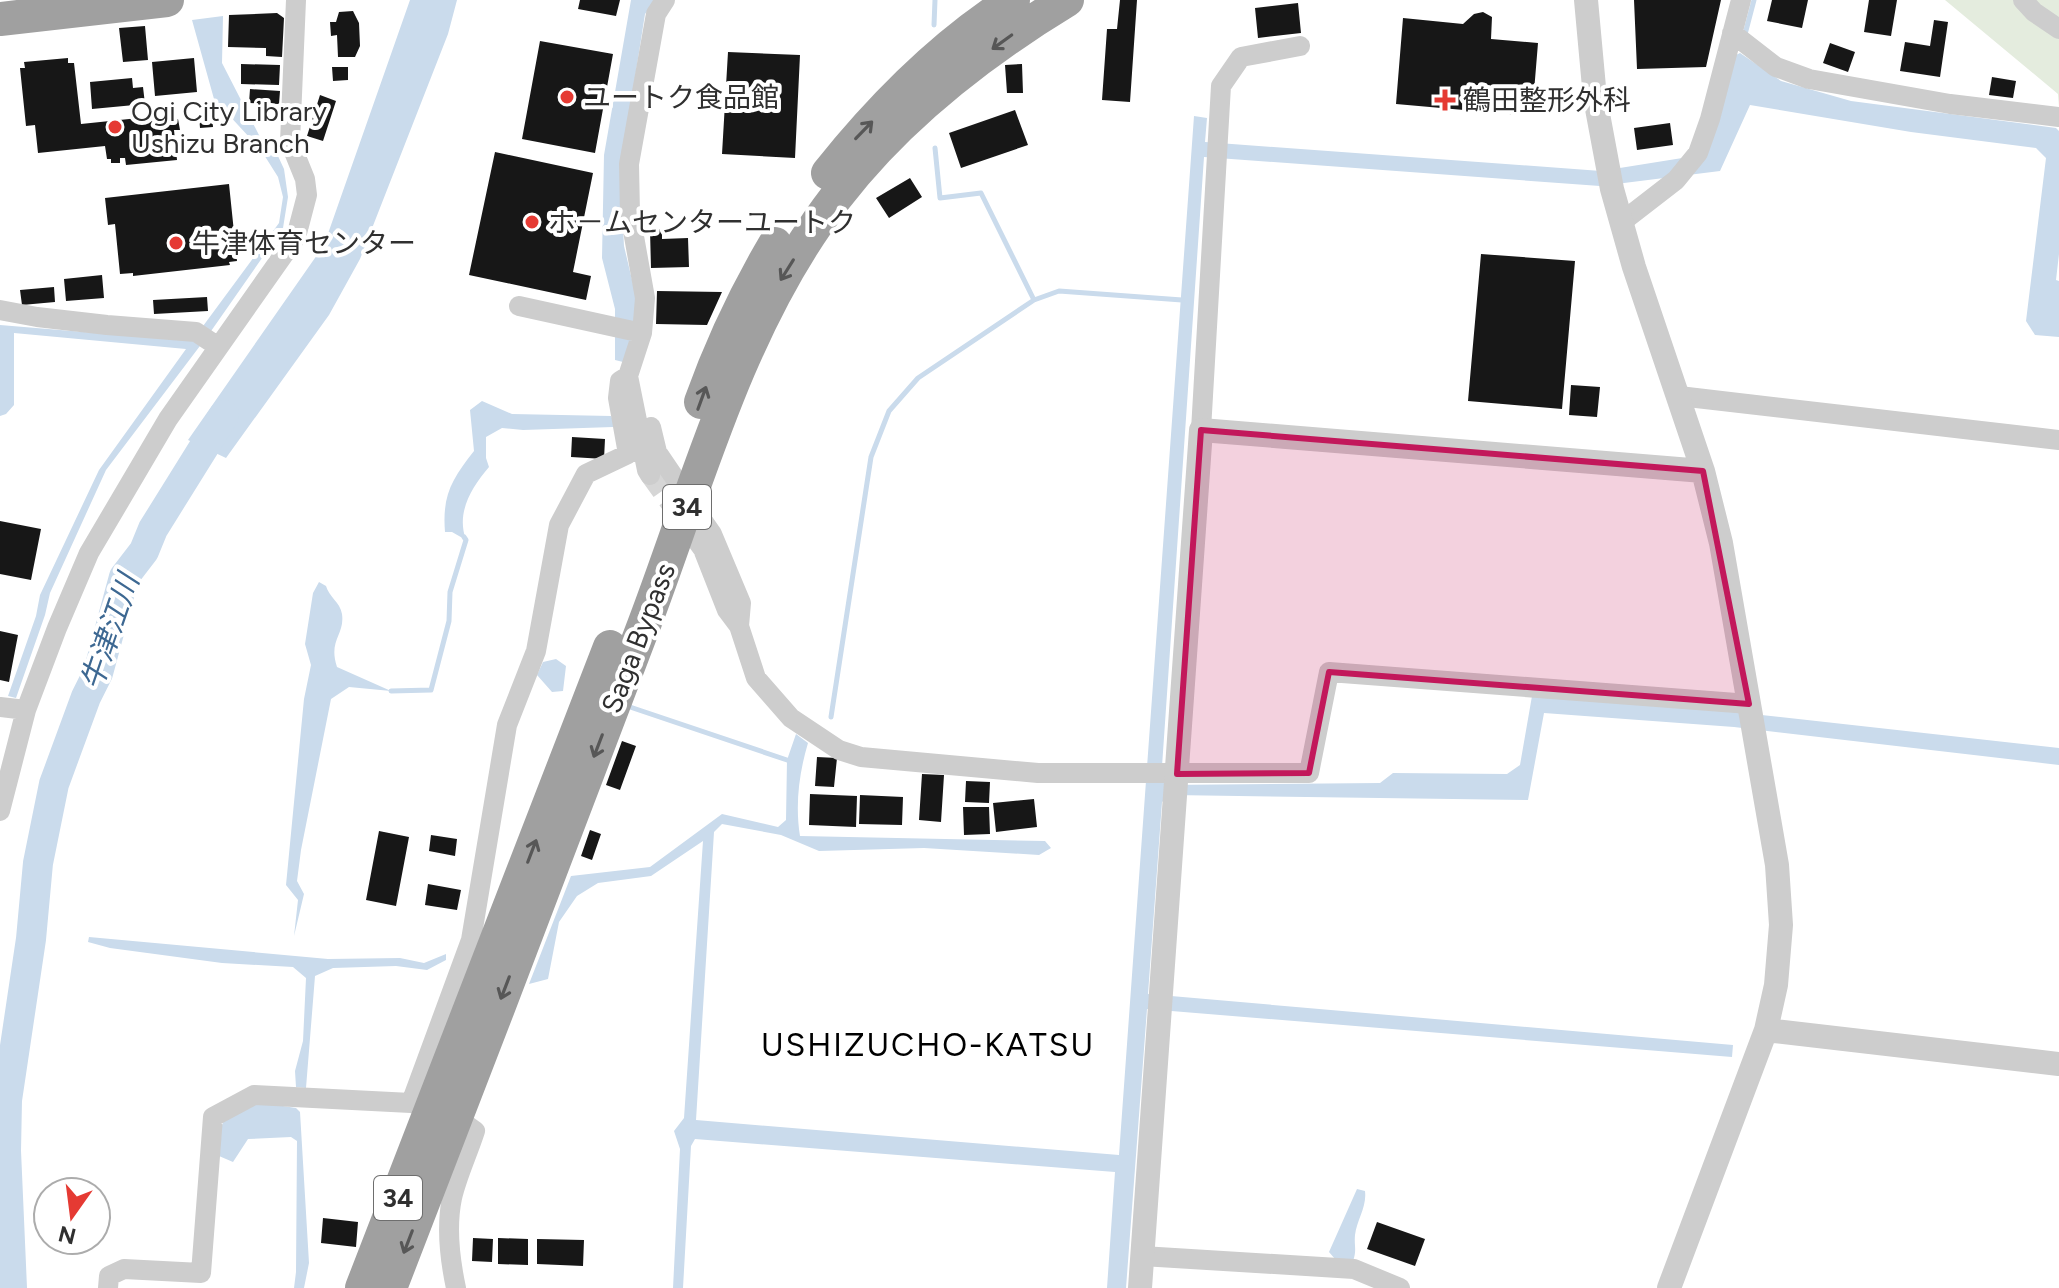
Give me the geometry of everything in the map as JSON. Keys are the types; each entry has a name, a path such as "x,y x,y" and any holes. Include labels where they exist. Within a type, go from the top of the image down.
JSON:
{"highway":[{"path":"0,19 167,0"},
{"name":"Saga Bypass","path":"362,1288 434,1109 724,339 750,286 818,184 867,126 944,52 1013,0"},
{"name":"Saga Bypass","path":"390,1288 434,1109 671,484 782,278 818,221 857,171 944,87 1002,41 1067,0"}],"street":[{"path":"0,811 10,708 89,553 160,432 208,339 296,237 303,218 307,195 305,179 290,142 296,0"},
{"path":"434,1109 471,940 507,725 536,651 559,525 586,474 628,454 618,398 620,381 631,367 642,333 645,298 630,214 629,164 656,14 665,0"},
{"path":"1586,0 1595,98 1612,189 1634,267 1703,471 1721,543 1777,865 1781,925 1776,985 1766,1030 1669,1288"},
{"path":"1623,221 1676,180 1698,153 1741,0"},
{"path":"2023,0 2034,12 2059,29"},
{"path":"1732,33 1776,67 1809,79 1950,104 2059,117"},
{"path":"1140,1288 1175,802 1163,774 1201,430 1221,86 1241,57 1300,46"},
{"path":"519,306 642,333"},
{"path":"0,310 208,339"},
{"path":"631,367 657,452 671,484 712,534 741,603 739,626"},
{"path":"1679,396 2059,440"},
{"path":"1201,430 1703,471"},
{"path":"695,538 703,549 727,610 739,626 756,678 791,718 839,750 861,757 1038,773 1309,773 1329,672 1749,704"},
{"path":"479,889 511,904"},
{"path":"1766,1030 2059,1064"},
{"path":"108,1288 109,1276 124,1269 201,1273 213,1117 254,1095 434,1109 475,1131 452,1199 450,1232 456,1288"},
{"path":"1142,1256 1354,1269 1400,1288"}],"highlighted area":[{"path":"1201,430 1703,471 1749,704 1329,672 1309,773 1177,774"}],"shaded area":[{"path":"1945,0 2059,0 2059,107 2058,94"}],"water":[{"path":"410,0 457,0 448,34 360,259 329,315 226,458 188,440 324,245"},
{"path":"631,0 656,0 645,14 620,173 624,246 637,301 630,346 623,362 615,360 615,309 602,258 604,155"},
{"path":"223,16 222,63 260,137 271,141 284,169 288,197 283,228 209,334 106,470 50,593 16,698 8,696 36,616 40,595 99,470 186,349 14,333 14,405 0,416 0,325 192,341 279,223 283,197 278,177 261,150 214,99 192,20"},
{"path":"1740,53 1781,81 1851,101 2056,128 2059,131 2059,254 2056,280 2059,281 2059,337 2035,335 2026,321 2046,158 2036,148 1911,132 1750,105 1720,171 1600,186 1204,157 1161,781 1167,785 1380,783 1393,773 1507,774 1520,765 1532,696 1734,712 2059,748 2059,765 1734,727 1544,713 1528,800 1172,795 1162,802 1148,994 1733,1045 1732,1057 1147,1009 1126,1288 1107,1288 1115,1172 695,1139 691,1146 683,1288 673,1288 680,1149 674,1131 684,1118 703,841 651,876 598,883 577,896 559,922 548,979 529,984 571,876 650,867 722,814 778,827 786,820 787,760 796,734 808,743 799,789 800,836 1045,841 1051,848 1039,855 924,848 819,851 781,835 722,824 714,832 696,1120 1119,1155 1194,116 1207,118 1205,142 1601,171 1701,155 1734,56"},
{"path":"482,401 512,414 611,416 614,422 613,427 502,428 486,437 489,467 467,501 463,520 466,540 452,532 445,532 445,508 454,479 474,451 470,410"},
{"path":"319,582 326,586 342,614 334,650 337,667 391,691 349,687 331,699 301,850 297,881 304,894 294,936 298,900 286,885 304,699 311,665 305,644 313,593"},
{"path":"556,659 566,666 563,691 552,692 537,675 543,662"},
{"path":"89,937 328,959 400,958 424,963 446,954 446,960 427,970 396,966 333,968 315,976 306,1088 296,1087 295,1071 303,1041 306,978 293,967 222,963 110,948 88,942"},
{"path":"257,1102 296,1108 300,1112 309,1263 304,1288 294,1288 297,1141 291,1137 248,1139 233,1162 219,1156 219,1133 224,1120"},
{"path":"1357,1189 1365,1191 1365,1197 1356,1229 1353,1261 1335,1259 1329,1252"}],"building":[{"path":"580,0 620,0 616,16 578,9"},
{"path":"1120,0 1137,0 1130,102 1102,100 1107,29 1117,29"},
{"path":"1634,0 1721,0 1706,67 1637,69"},
{"path":"1772,0 1808,0 1802,28 1767,21"},
{"path":"1869,0 1897,0 1891,36 1864,32"},
{"path":"1298,3 1301,33 1258,38 1255,8"},
{"path":"353,11 359,23 360,46 355,57 338,57 337,35 331,36 330,22 336,22 339,12"},
{"name":"鶴田整形外科","path":"1483,12 1492,17 1491,39 1538,43 1532,116 1396,104 1403,18 1463,24 1474,14"},
{"path":"277,13 284,18 282,57 266,56 266,48 228,47 229,15"},
{"path":"1934,20 1948,22 1940,77 1900,71 1905,42 1930,46"},
{"path":"145,26 148,60 123,62 119,28"},
{"name":"ユートク食品館","path":"540,41 613,54 595,153 522,139"},
{"path":"1830,43 1855,52 1848,72 1823,63"},
{"path":"728,52 800,55 795,158 722,154"},
{"path":"68,58 68,63 74,63 81,124 158,116 159,121 178,119 180,130 174,130 177,160 126,165 125,158 120,158 120,163 111,163 111,159 107,159 105,146 38,153 35,125 26,126 20,68 25,68 24,62"},
{"path":"194,58 197,92 155,96 152,62"},
{"path":"241,64 280,65 279,85 241,84"},
{"path":"1022,64 1023,93 1007,93 1005,65"},
{"path":"332,67 348,67 348,80 333,81"},
{"path":"1992,77 2016,81 2013,98 1989,95"},
{"path":"132,78 133,88 143,87 145,104 92,109 90,82"},
{"path":"250,89 280,91 279,104 249,103"},
{"path":"320,95 336,101 323,141 307,136"},
{"path":"1015,110 1028,145 961,168 949,133"},
{"path":"212,113 213,127 200,128 199,115"},
{"path":"1670,123 1673,145 1637,150 1634,128"},
{"name":"ホ－ムセンターユートク","path":"495,152 593,173 573,272 591,276 586,300 469,275"},
{"path":"910,178 922,197 889,218 876,198"},
{"name":"牛津体育センター","path":"229,184 237,261 229,262 230,265 133,276 133,273 120,274 115,224 108,225 105,198"},
{"path":"662,229 662,239 688,238 689,267 651,268 650,230"},
{"path":"1481,254 1575,261 1562,409 1468,401"},
{"path":"102,275 104,298 66,301 64,279"},
{"path":"54,287 55,302 22,305 20,290"},
{"path":"657,291 722,292 707,325 656,324"},
{"path":"207,297 208,311 154,314 153,300"},
{"path":"1571,385 1600,387 1597,417 1569,415"},
{"path":"572,437 605,439 604,459 571,457"},
{"path":"0,521 41,529 31,580 0,574"},
{"path":"0,631 18,635 9,682 0,680"},
{"path":"622,741 636,746 620,790 606,785"},
{"path":"817,757 837,758 834,787 815,786"},
{"path":"922,774 944,775 941,822 919,820"},
{"path":"966,781 990,782 989,803 965,802"},
{"path":"810,794 857,796 856,827 809,825"},
{"path":"860,795 903,797 902,825 859,824"},
{"path":"1034,799 1037,827 996,832 993,803"},
{"path":"963,807 989,807 990,834 964,835"},
{"path":"590,830 601,834 592,860 581,856"},
{"path":"379,831 409,837 396,906 366,900"},
{"path":"431,835 457,839 455,856 429,851"},
{"path":"428,884 461,890 457,910 425,905"},
{"path":"323,1218 358,1222 356,1247 321,1243"},
{"path":"1377,1222 1425,1239 1415,1266 1367,1249"},
{"path":"473,1238 493,1239 492,1262 472,1261"},
{"path":"498,1238 528,1239 528,1265 498,1264"},
{"path":"537,1239 584,1240 583,1266 537,1264"}],"waterway":[{"path":"934,25 935,0"},
{"path":"1744,38 1754,0"},
{"path":"935,148 940,198 981,193 1034,300"},
{"path":"831,717 871,457 889,411 918,378 1034,300 1059,291 1182,300"},
{"name":"牛津江川","path":"12,1288 7,1100 31,939 38,863 54,784 98,673 124,577 144,551 153,529 224,415"},
{"path":"391,691 431,690 449,621 450,592 466,540 464,537"},
{"path":"630,707 787,760"}],"tunnel":[{"path":"650,475 686,525"}],"place":[{"name":"ユートク食品館","path":"567,97"},
{"name":"鶴田整形外科","path":"1445,100"},
{"name":"Ogi City Library Ushizu Branch","path":"115,127"},
{"name":"ホ－ムセンターユートク","path":"532,222"},
{"name":"牛津体育センター","path":"176,243"}],"district":[{"name":"USHIZUCHO-KATSU","path":"928,1045"}]}
